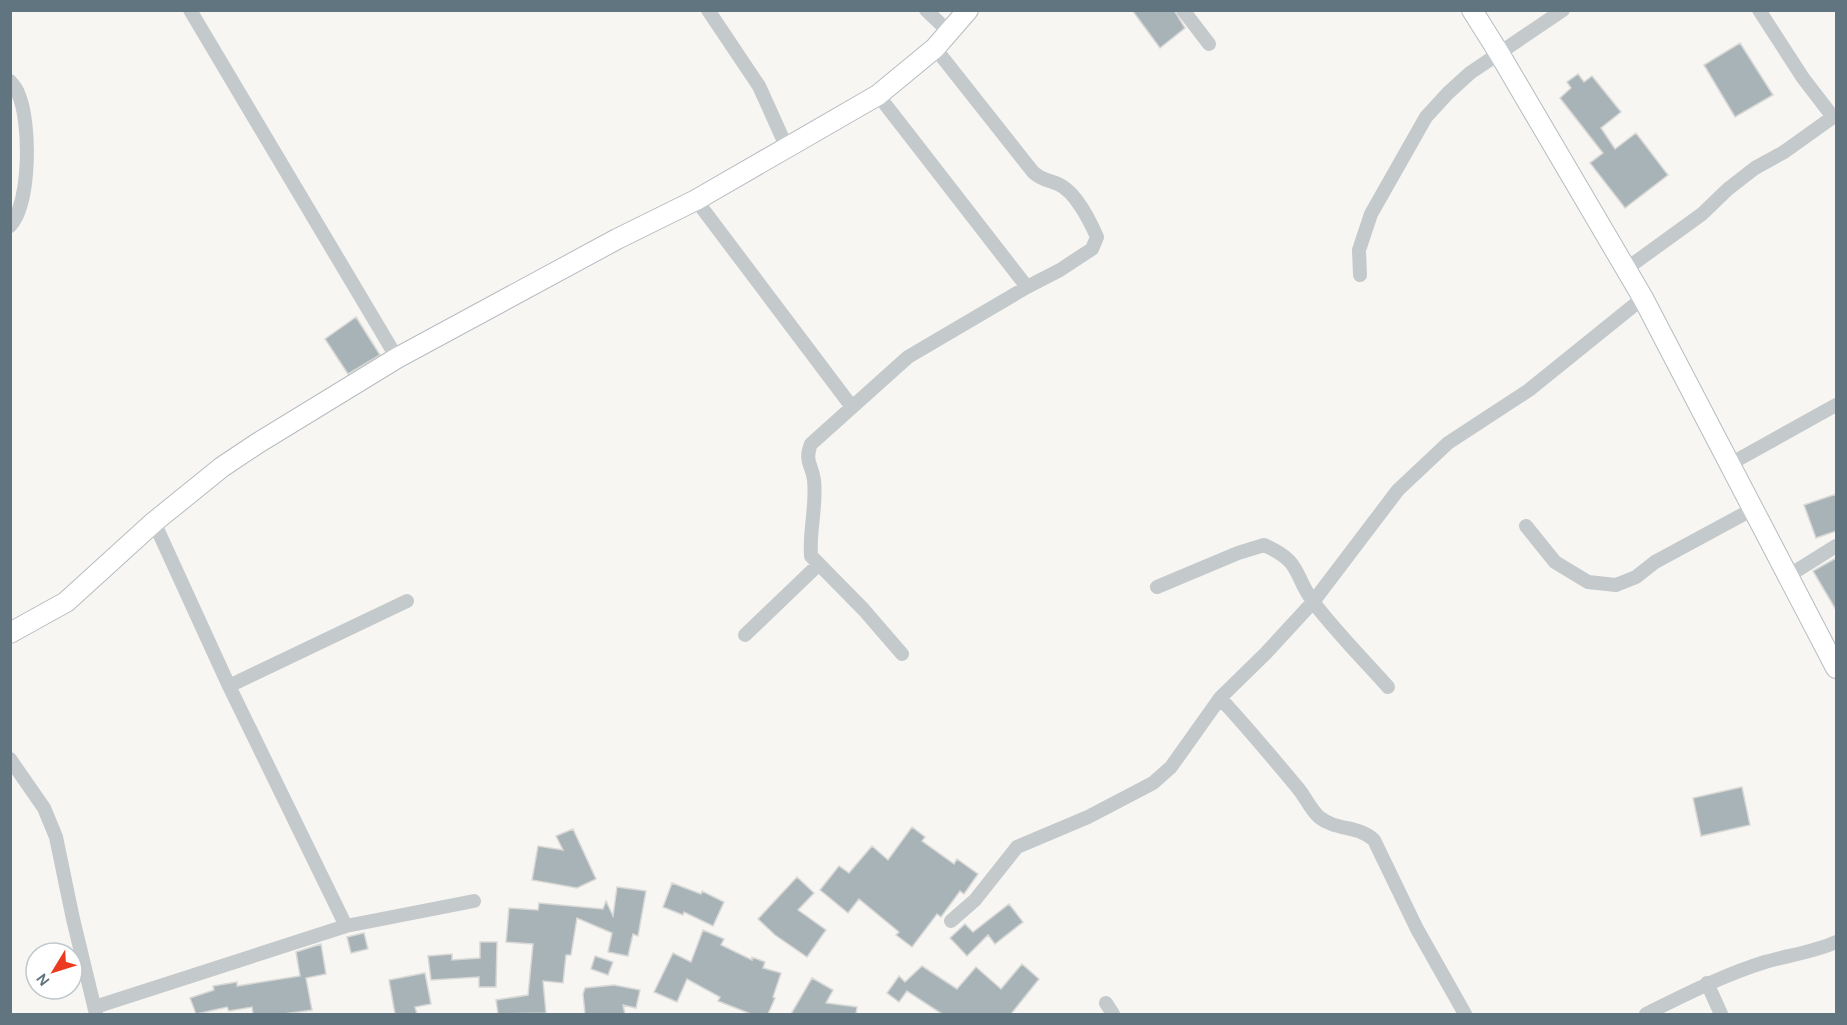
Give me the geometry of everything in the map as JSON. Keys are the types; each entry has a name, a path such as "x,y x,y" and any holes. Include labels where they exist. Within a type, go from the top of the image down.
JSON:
{"street":[{"path":"190,10 397,358"},
{"path":"708,10 759,86 787,148"},
{"path":"926,10 949,32"},
{"path":"10,633 66,602 154,522 231,461 397,358 617,239 696,201 878,94 935,48 968,10"},
{"path":"1183,10 1209,44"},
{"path":"1472,10 1644,298 1836,668"},
{"path":"1360,275 1359,250 1371,214 1426,117 1470,73 1563,10"},
{"path":"1626,269 1702,214 1728,189 1755,168 1784,152 1835,116 1803,78 1759,10"},
{"path":"902,654 864,609 818,565 811,555 810,538 815,497 814,478 807,454 811,444 908,357 1060,270 1092,249 1097,237 1085,213 1065,188 1043,180 1033,172 935,48"},
{"path":"10,81 19,93 26,130 27,164 23,195 15,221 10,226"},
{"path":"878,94 1027,287"},
{"path":"696,201 852,407"},
{"path":"951,921 975,900 1017,847 1088,817 1153,783 1172,767 1220,698 1313,602 1398,490 1448,442 1529,390 1644,298"},
{"path":"1730,464 1836,405"},
{"path":"1526,526 1555,562 1588,582 1616,585 1635,577 1655,562 1753,509"},
{"path":"154,522 229,686 346,926"},
{"path":"1157,587 1238,553 1264,545 1286,557 1297,570 1313,602 1388,687"},
{"path":"1788,576 1836,546"},
{"path":"745,635 818,565"},
{"path":"229,686 407,601"},
{"path":"1220,698 1251,730 1318,816 1329,824 1365,832 1374,840 1417,929 1465,1014"},
{"path":"10,759 44,808 57,837 73,919 96,1011 346,926 474,901"},
{"path":"1646,1014 1707,983 1766,962 1836,942"},
{"path":"1707,983 1721,1014"}],"building":[{"path":"1132,10 1174,10 1185,28 1160,48"},
{"path":"1740,43 1773,95 1735,117 1704,65"},
{"path":"1578,74 1584,82 1592,76 1621,112 1601,128 1615,149 1636,133 1668,175 1625,208 1590,163 1603,153 1560,98 1571,88 1567,82"},
{"path":"356,317 380,355 348,374 325,339"},
{"path":"1836,494 1836,531 1816,538 1804,505"},
{"path":"1836,558 1836,610 1813,571"},
{"path":"1742,787 1750,825 1701,836 1693,798"},
{"path":"912,827 925,837 922,841 954,864 957,859 978,874 964,894 960,891 941,917 937,914 912,947 896,935 899,932 859,899 848,913 820,890 839,866 849,873 872,846 888,860"},
{"path":"573,829 596,879 577,888 532,880 538,846 563,850 556,836"},
{"path":"797,877 814,893 798,910 826,930 807,957 775,935 758,919"},
{"path":"672,883 701,894 702,891 724,902 713,926 684,912 683,915 663,907"},
{"path":"617,887 646,891 638,936 633,934 628,956 608,952 612,933 577,918 571,955 566,955 563,983 543,981 546,1013 498,1014 496,1000 528,995 533,944 506,942 509,908 538,910 539,903 603,909 606,901 613,916"},
{"path":"1009,904 1023,922 995,944 988,935 967,956 950,938 965,924 973,932"},
{"path":"703,930 724,939 721,945 752,960 752,957 765,962 763,968 781,973 773,997 775,998 768,1014 751,1014 718,1001 720,997 687,979 677,1002 654,992 673,953 691,962"},
{"path":"364,933 368,949 351,953 347,937"},
{"path":"480,942 497,942 496,987 479,987 479,977 431,980 428,956 452,954 452,960 480,958"},
{"path":"321,944 326,974 306,978 312,1010 284,1014 253,1014 252,1007 229,1011 227,1007 196,1014 190,998 214,990 213,986 237,982 237,986 300,976 296,952"},
{"path":"595,956 613,962 608,975 591,969"},
{"path":"1022,964 1039,979 1011,1014 942,1014 907,991 899,1002 887,993 899,976 905,982 922,966 957,989 976,967 1001,989"},
{"path":"425,973 431,1004 415,1007 417,1014 395,1014 389,980"},
{"path":"812,978 833,990 826,1003 857,1007 856,1014 791,1014"},
{"path":"614,985 640,990 636,1008 623,1005 625,1014 585,1014 583,994 585,988"}]}
